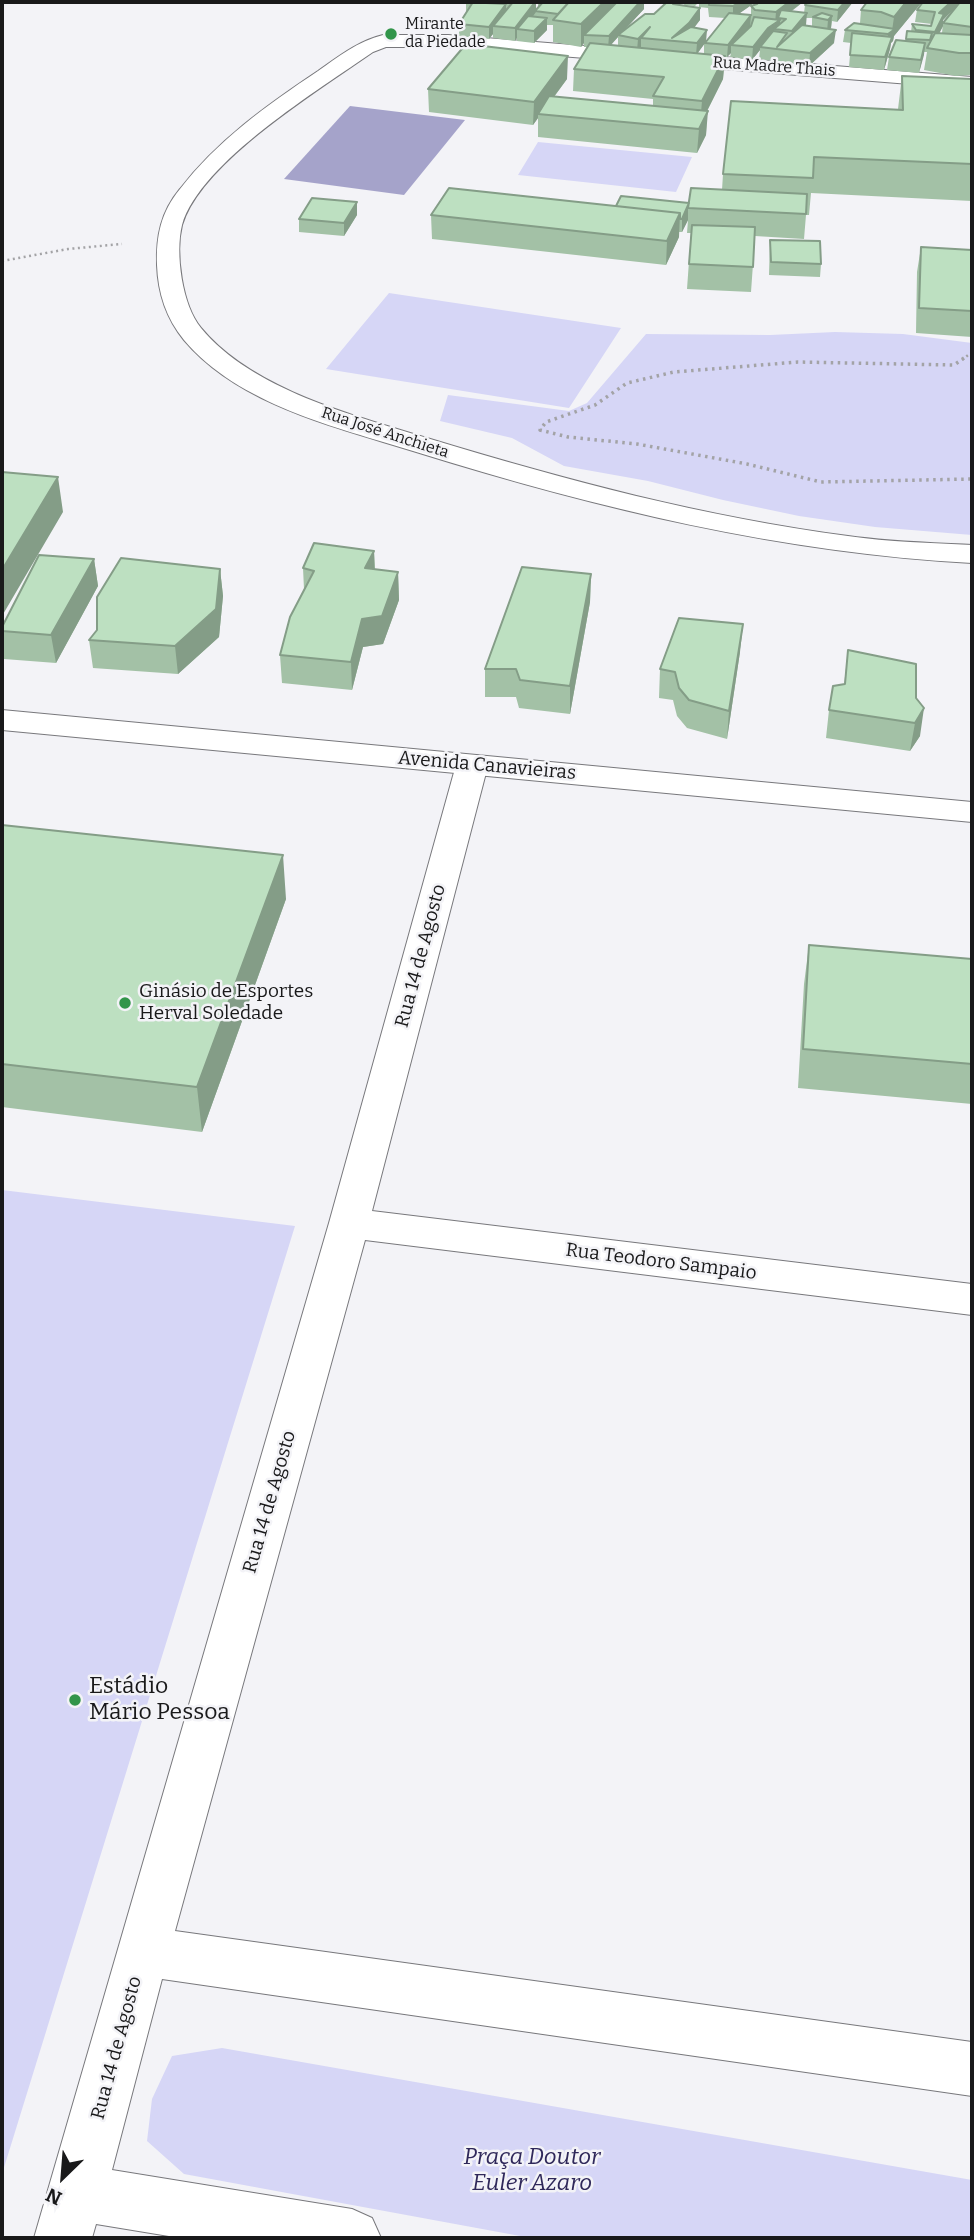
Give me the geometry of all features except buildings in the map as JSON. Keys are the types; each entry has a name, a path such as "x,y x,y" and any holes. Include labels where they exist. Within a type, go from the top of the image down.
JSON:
{"street":[{"name":"Rua Madre Thais","path":"366,48 383,41 448,41 972,83"},
{"name":"Rua José Anchieta","path":"366,48 241,140 194,184 171,224 170,292 185,323 202,345 230,367 271,392 331,417 473,461 634,505 837,544 972,554"},
{"name":"Avenida Canavieiras","path":"2,720 972,812"},
{"name":"Rua 14 de Agosto","path":"70,2216 349,1223 472,765"},
{"name":"Rua Teodoro Sampaio","path":"349,1223 972,1300"},
{"path":"143,1951 972,2069"},
{"path":"70,2216 352,2238"}],"path":[{"path":"2,261 68,249 169,242"},
{"path":"972,352 954,365 798,362 674,372 626,383 595,405 546,422 540,430 568,437 637,444 747,464 821,482 972,479"}],"green space":[{"path":"538,142 692,157 676,192 518,175"},
{"path":"389,293 621,328 569,408 326,369"},
{"path":"835,332 903,334 972,343 972,535 875,527 799,516 648,481 564,466 512,438 440,421 448,395 569,411 587,403 646,334 770,335"},
{"name":"Estádio Mário Pessoa","path":"2,1190 295,1226 2,2174"},
{"name":"Praça Doutor Euler Azaro","path":"222,2048 972,2180 972,2238 531,2238 184,2174 147,2141 152,2099 172,2056"}],"shaded area":[{"path":"350,106 465,120 404,195 284,179"}],"place":[{"name":"Mirante da Piedade","path":"391,34"},
{"name":"Ginásio de Esportes Herval Soledade","path":"125,1003"},
{"name":"Estádio Mário Pessoa","path":"75,1700"}]}
